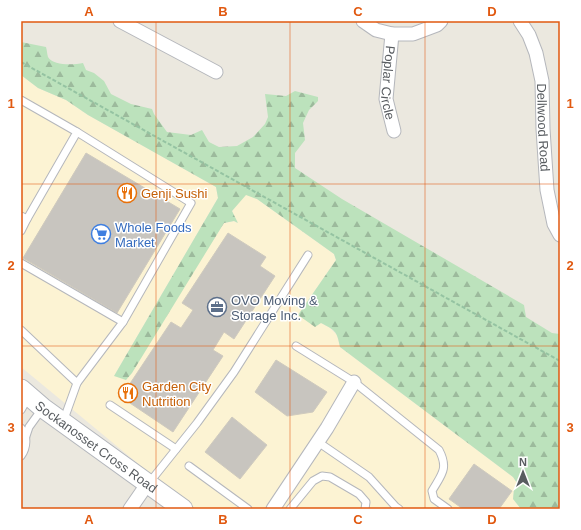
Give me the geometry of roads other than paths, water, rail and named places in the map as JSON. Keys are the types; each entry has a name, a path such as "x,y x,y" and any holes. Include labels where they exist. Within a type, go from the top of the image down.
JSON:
{"street":[{"path":"120,21 133,24 216,72"},
{"path":"363,21 376,30 392,34 413,34 441,21"},
{"name":"Dellwood Road","path":"520,21 529,35 536,53 542,81 547,190 554,224 560,236"},
{"name":"Poplar Circle","path":"392,34 386,99 394,131"},
{"path":"273,509 318,442 354,382"},
{"name":"Sockanosset Cross Road","path":"27,398 184,509"},
{"path":"130,509 148,483"}],"lane":[{"path":"21,100 77,132 191,203 123,322 78,383 63,422"},
{"path":"21,232 24,217 77,132"},
{"path":"148,483 197,423 234,372 308,255"},
{"path":"21,263 123,322"},
{"path":"21,330 78,383"},
{"path":"296,346 354,382 438,450 442,457 444,470 432,491 434,499 448,509"},
{"path":"21,456 26,445 26,436 29,427 27,398"},
{"path":"110,405 176,449"},
{"path":"21,428 26,436"},
{"path":"318,442 369,477 399,509"},
{"path":"189,466 248,509"},
{"path":"290,509 314,481 322,476 330,477 360,494 366,502 365,509"}],"place":[{"name":"Genji Sushi","path":"127,193"},
{"name":"Whole Foods Market","path":"101,234"},
{"name":"OVO Moving & Storage Inc.","path":"217,307"},
{"name":"Garden City Nutrition","path":"128,393"}]}
